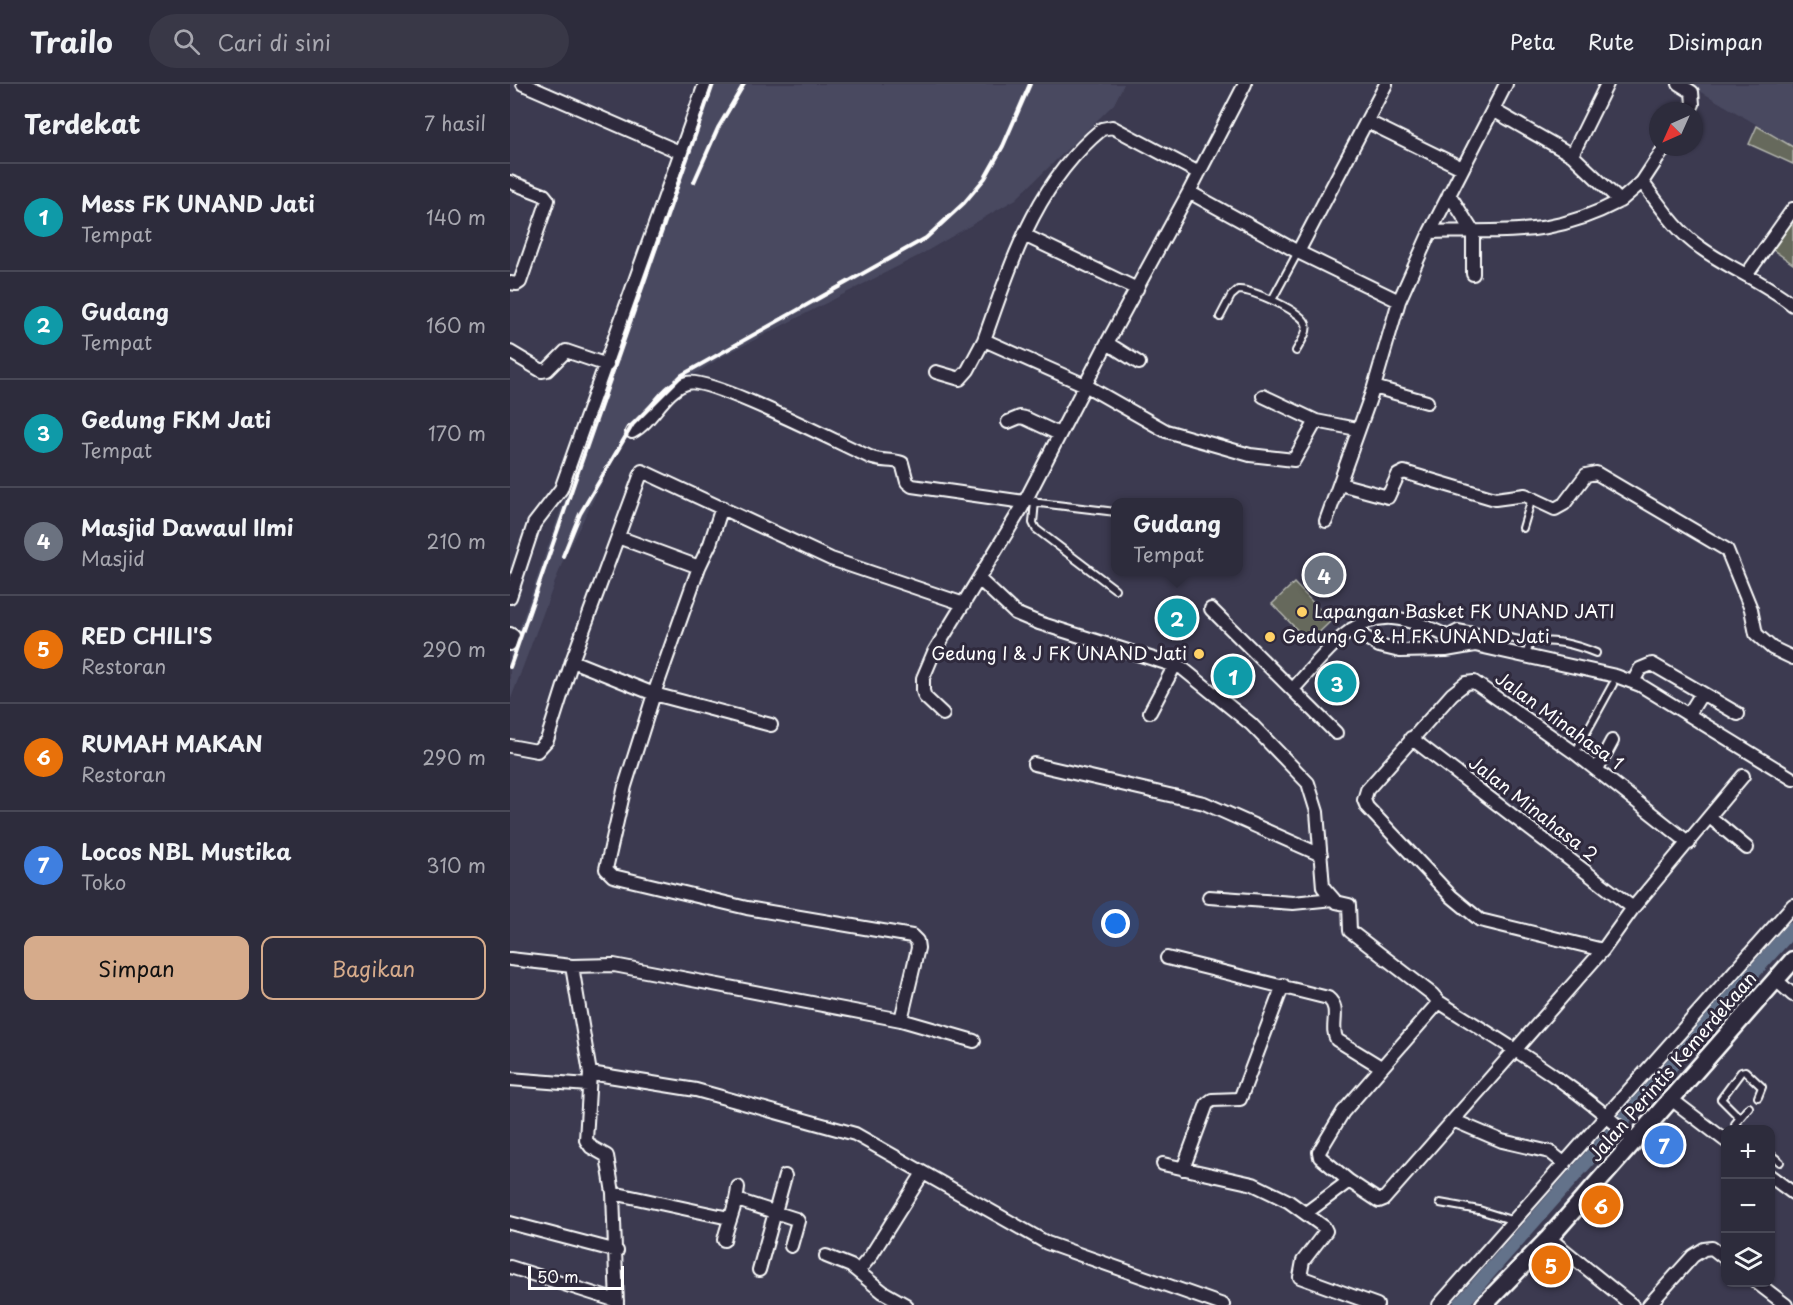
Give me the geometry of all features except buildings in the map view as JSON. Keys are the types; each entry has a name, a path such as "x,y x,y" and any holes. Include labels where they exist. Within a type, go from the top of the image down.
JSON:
{"main road":[{"name":"Jalan Perintis Kemerdekaan","path":"1484,1305 1549,1238 1630,1138 1671,1099 1793,960"}],"street":[{"path":"523,84 682,153"},
{"path":"510,597 534,524 561,489 607,365 705,84"},
{"path":"943,714 925,697 923,678 934,652 1030,502 1059,434 1245,84"},
{"path":"1298,252 1386,84"},
{"path":"1326,521 1357,429 1374,387 1399,301 1430,232 1506,84"},
{"path":"1572,155 1607,84"},
{"path":"1679,84 1692,92 1692,102"},
{"path":"1493,110 1572,155 1620,201"},
{"path":"1368,122 1462,168"},
{"path":"936,372 960,379 968,370 984,340 1024,235 1041,199 1095,135 1107,127 1113,127 1199,173"},
{"path":"1430,232 1510,233 1549,229 1591,216 1620,201 1642,182 1659,156"},
{"path":"510,182 544,195 548,200 520,282 510,283"},
{"path":"1642,182 1673,224 1698,247 1747,274 1793,305"},
{"path":"1189,192 1298,252 1399,301"},
{"path":"1449,194 1473,232 1473,274"},
{"path":"1747,274 1793,209"},
{"path":"1024,235 1137,289"},
{"path":"984,340 1085,385 1166,431 1250,455 1294,460 1316,421"},
{"path":"1107,342 1139,363"},
{"path":"510,352 542,371 547,370 566,351 607,365"},
{"path":"632,432 642,426 679,387 690,382 703,384 777,413 872,459 902,463 907,482 912,486 1030,502"},
{"path":"1374,387 1427,402"},
{"path":"1263,396 1316,421 1357,429"},
{"path":"1008,422 1025,418 1059,434"},
{"path":"510,746 537,751 543,747 642,471 831,559 964,604"},
{"path":"1340,484 1388,497 1398,475 1404,472 1495,499 1525,495 1550,508 1560,507 1586,475 1596,473 1727,550 1751,609 1756,633 1772,648 1793,658"},
{"path":"722,507 654,694 625,786 606,864 608,872 613,876 747,908 912,936 917,941 918,948 901,1020"},
{"path":"618,537 699,567"},
{"path":"979,579 1016,613 1031,620 1182,668 1251,724 1308,783 1316,801 1323,887 1334,899 1349,905 1350,931 1432,994 1439,1002 1608,1118 1630,1138"},
{"path":"1211,609 1336,733"},
{"path":"1293,690 1352,629 1377,618 1394,618 1467,645 1526,656 1633,682 1793,778"},
{"path":"1352,629 1379,646 1400,651 1446,650 1467,645"},
{"path":"510,634 513,636 510,644"},
{"path":"572,662 654,694 771,725"},
{"path":"1633,682 1640,669 1652,664 1738,714"},
{"path":"1150,712 1175,665"},
{"name":"Jalan Minahasa 1","path":"1411,738 1457,689 1466,683 1474,682 1597,769 1689,843"},
{"path":"1689,714 1702,693"},
{"path":"1411,738 1367,790 1364,800 1367,807 1451,896 1480,920 1603,950"},
{"name":"Jalan Minahasa 2","path":"1411,738 1633,908"},
{"path":"1597,769 1612,741"},
{"path":"1035,764 1204,803 1321,855"},
{"path":"1439,1002 1343,1112 1319,1152 1320,1157 1349,1181 1382,1200 1603,950 1633,908 1743,776"},
{"path":"1710,818 1747,848"},
{"path":"1209,897 1293,903 1334,899"},
{"path":"1439,1305 1608,1118 1793,905"},
{"path":"1167,958 1328,998 1335,1009 1334,1035 1336,1040 1381,1067"},
{"path":"510,959 572,966 614,964 901,1020 974,1041"},
{"path":"510,1267 617,1303 617,1251 613,1193 607,1156 591,1147 586,1140 589,1079 572,966"},
{"path":"1776,980 1793,995"},
{"path":"1183,1168 1207,1104 1212,1101 1240,1099 1283,985"},
{"path":"510,1079 589,1079 696,1090 809,1119 855,1134 1047,1243 1223,1305"},
{"path":"1671,1099 1721,1126"},
{"path":"1455,1120 1502,1141 1550,1152 1565,1164"},
{"path":"1163,1164 1252,1184 1273,1193 1306,1213 1326,1231 1303,1261 1300,1277 1377,1305"},
{"path":"858,1271 870,1257 923,1173"},
{"path":"759,1270 785,1176"},
{"path":"1774,1179 1793,1193"},
{"path":"1306,1213 1349,1181"},
{"path":"724,1240 729,1218 737,1200 738,1187"},
{"path":"613,1193 729,1218"},
{"path":"737,1200 776,1211 798,1221 791,1246"},
{"path":"510,1223 617,1251"},
{"path":"1549,1238 1632,1305"},
{"path":"1649,1305 1698,1252 1712,1248 1721,1256"},
{"path":"826,1256 858,1271 883,1292 906,1305"},
{"path":"1763,1287 1786,1305"}],"lane":[{"path":"1272,300 1298,252"},
{"path":"1220,317 1231,296 1238,290 1272,300 1300,316 1306,324 1307,328 1296,351"},
{"path":"1522,528 1532,498"},
{"path":"1111,511 1030,502 1036,529 1115,589"},
{"path":"1446,650 1453,629 1458,628 1530,642 1562,642 1596,652"},
{"path":"1526,656 1530,642"},
{"path":"1575,753 1612,684"},
{"path":"1728,1125 1720,1099 1741,1072 1745,1071 1762,1087 1758,1097"},
{"path":"1735,1125 1749,1107"},
{"path":"1775,1158 1780,1162"},
{"path":"1440,1203 1491,1213 1514,1222"}],"shaded area":[{"path":"709,84 1124,84 1114,104 1016,199 920,255 723,356 679,384 621,445 564,558 510,701 510,655"},
{"path":"1688,84 1793,84 1793,146"}],"green space":[{"path":"1757,126 1793,147 1793,164 1749,144"},
{"path":"1793,216 1793,264 1769,247"},
{"name":"Lapangan Basket FK UNAND JATI","path":"1294,583 1331,621 1309,642 1272,604"}],"waterway":[{"path":"1460,1305 1793,928"}],"railway":[{"path":"510,667 713,84"},
{"path":"694,182 718,128 744,84"},
{"path":"563,556 580,514 633,424 682,375 926,238 964,203 985,178 1003,146 1030,84"}],"place":[{"name":"Masjid Dawaul Ilmi","path":"1324,575"},
{"name":"Lapangan Basket FK UNAND JATI","path":"1302,612"},
{"name":"Gudang","path":"1177,618"},
{"name":"Gedung G & H FK UNAND Jati","path":"1270,637"},
{"name":"Gedung I & J FK UNAND Jati","path":"1199,654"},
{"name":"Mess FK UNAND Jati","path":"1233,676"},
{"name":"Gedung FKM Jati","path":"1337,683"},
{"name":"Locos NBL Mustika","path":"1664,1145"},
{"name":"RUMAH MAKAN","path":"1601,1205"},
{"name":"RED CHILI'S","path":"1551,1265"}]}
